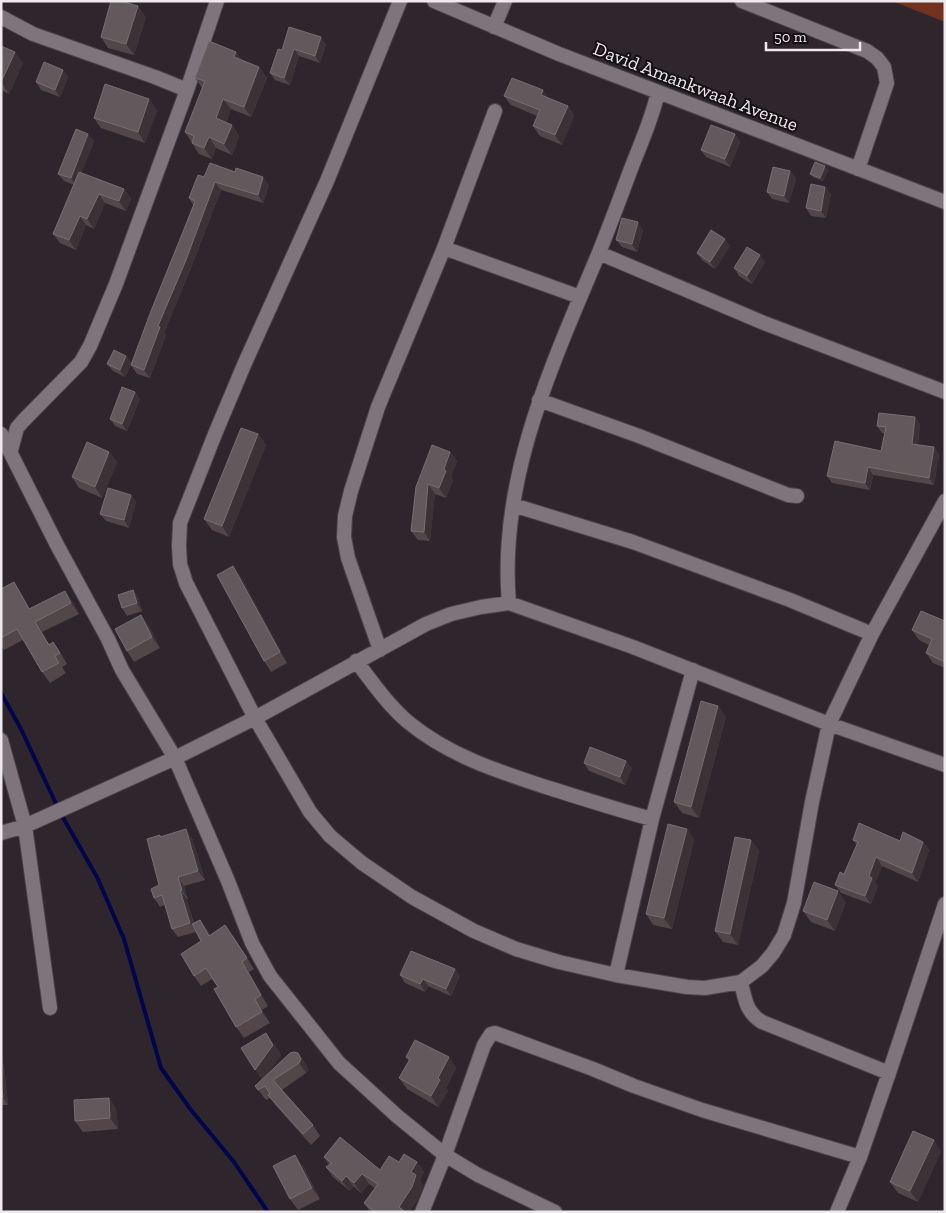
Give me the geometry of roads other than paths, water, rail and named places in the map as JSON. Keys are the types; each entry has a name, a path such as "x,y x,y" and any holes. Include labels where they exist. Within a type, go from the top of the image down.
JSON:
{"street":[{"path":"11,450 17,428 80,362 90,346 116,284 187,90 217,1"},
{"path":"400,1 327,181 222,417 180,522 178,546 180,564 186,583 255,718 310,812 330,836 362,863 412,897 474,931 524,951 559,962 616,975 687,987 705,988 741,982 762,966 784,935 790,918 812,802 830,724 872,634 945,501"},
{"name":"David Amankwaah Avenue","path":"434,1 559,54 945,202"},
{"path":"494,27 505,1"},
{"path":"742,1 867,51 878,58 884,67 887,83 858,169"},
{"path":"1,17 33,34 187,90"},
{"path":"509,603 506,577 513,505 521,464 539,400 599,253 658,92"},
{"path":"380,650 348,558 344,537 345,516 351,490 378,407 444,248 495,111"},
{"path":"444,248 580,297"},
{"path":"599,253 764,323 945,392"},
{"path":"539,400 639,436 788,495 797,496"},
{"path":"1,434 108,639 122,670 176,758 252,943 270,976 339,1063 397,1116 445,1155 478,1175 554,1212"},
{"path":"513,505 633,542 798,603 872,634"},
{"path":"1,834 25,826 176,758 255,718 426,624 451,614 481,606 509,603 693,670 830,724 945,765"},
{"path":"356,661 385,698 408,722 455,753 489,768 524,780 652,820"},
{"path":"616,975 652,820 693,670"},
{"path":"1,740 25,826 50,1008"},
{"path":"837,1212 860,1157 944,907"},
{"path":"741,982 747,1007 753,1016 762,1022 889,1074"},
{"path":"422,1212 445,1155 484,1045 490,1034 495,1033 702,1110 860,1157"}],"waterway":[{"path":"1,693 21,729 58,808"},
{"path":"61,814 97,877 124,939 161,1068 191,1110 234,1162 268,1212"}]}
